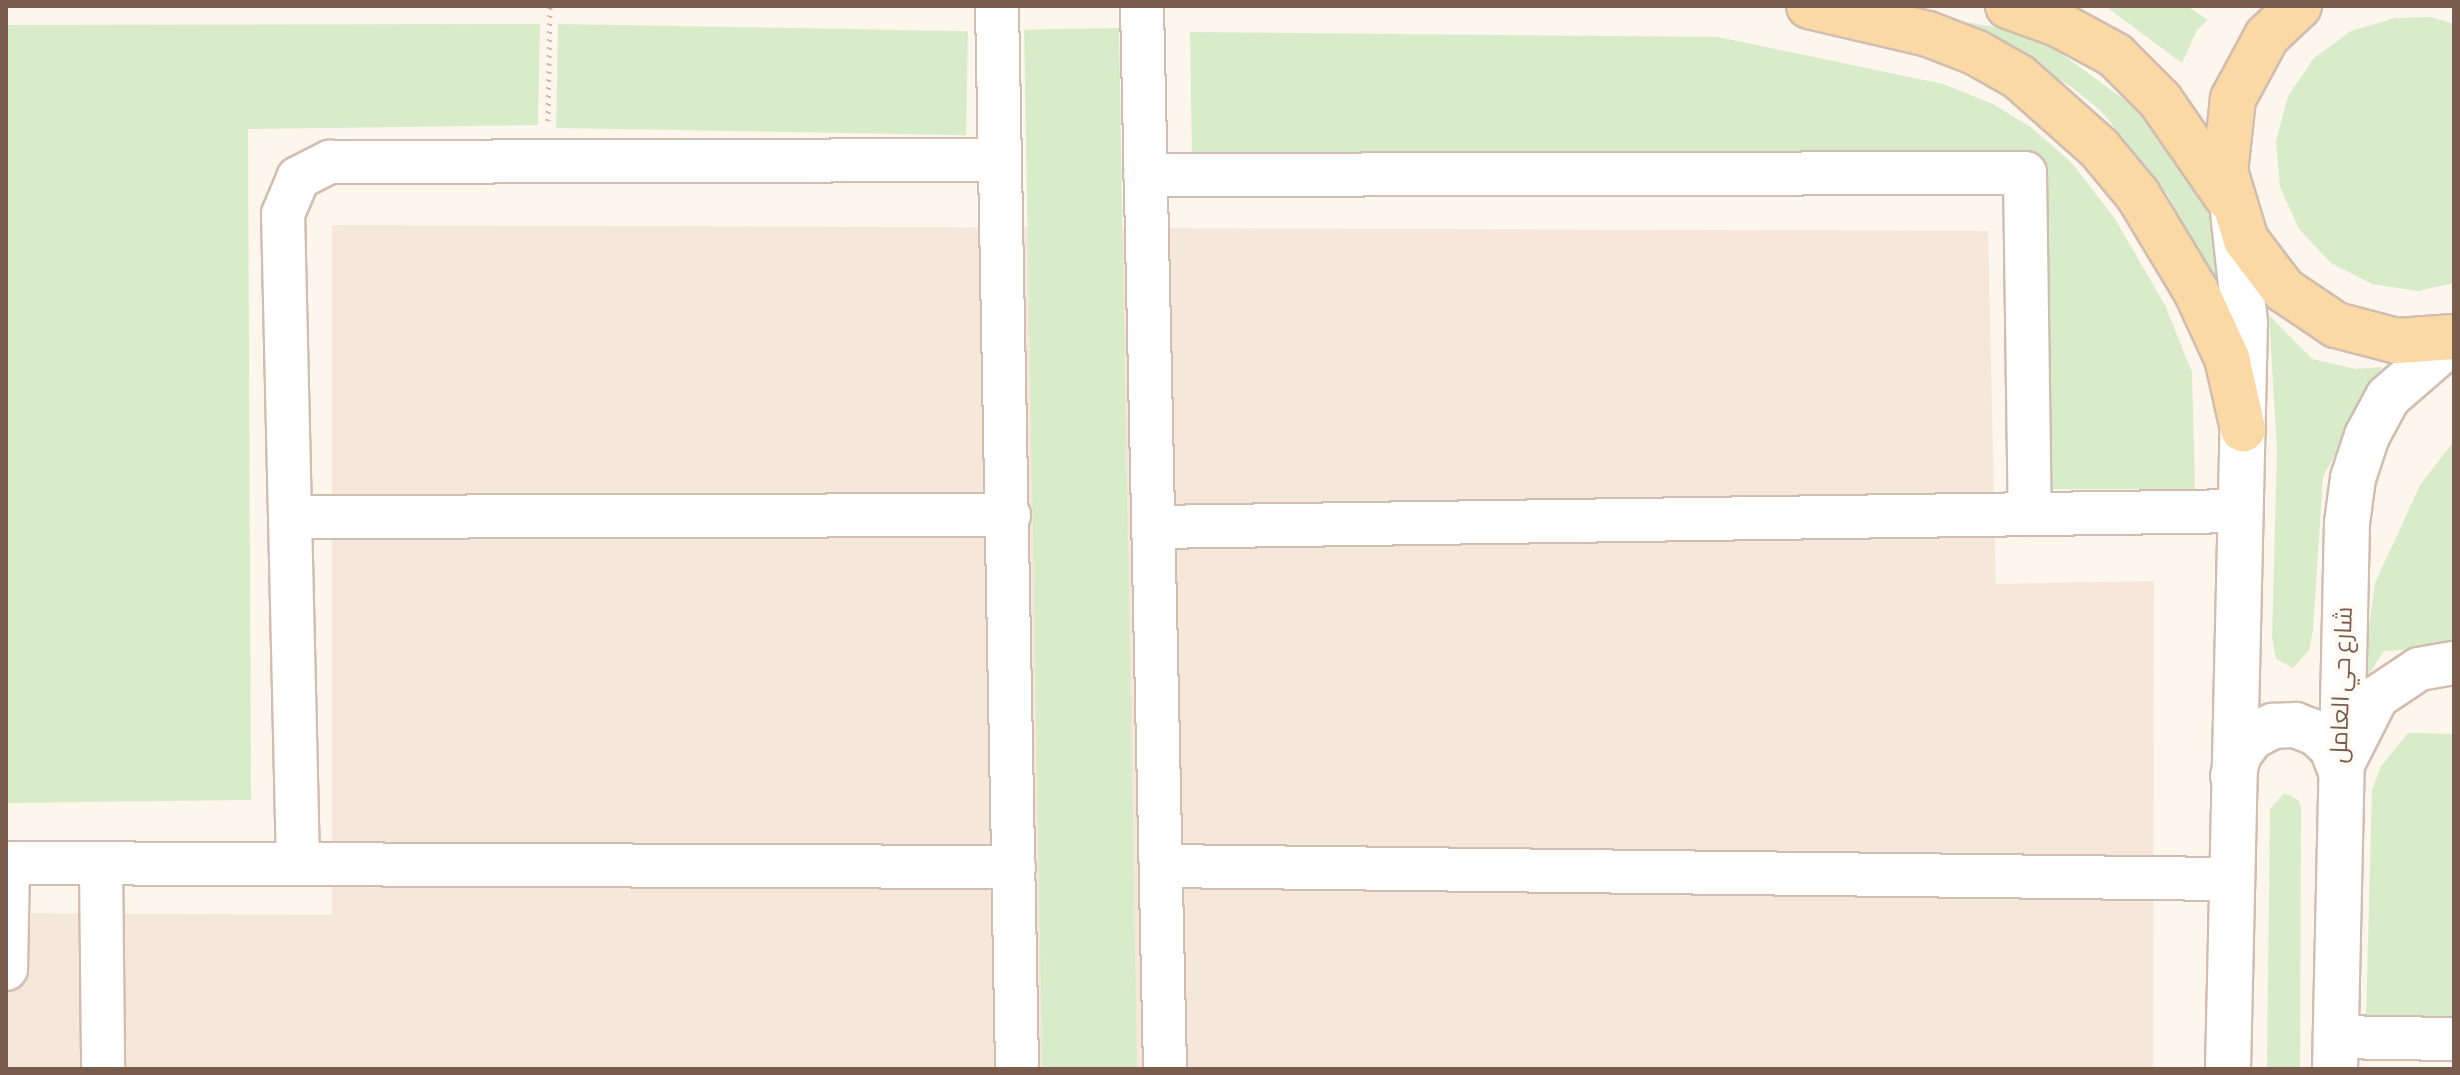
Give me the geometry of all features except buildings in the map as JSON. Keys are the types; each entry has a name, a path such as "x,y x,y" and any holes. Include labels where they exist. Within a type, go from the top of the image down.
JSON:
{"main road":[{"path":"1809,6 1928,34 1975,52 2019,77 2099,148 2146,206 2196,291 2227,358 2243,429"},
{"path":"2008,6 2090,39 2126,65 2189,136 2232,206 2263,267 2308,310 2366,336 2397,341 2454,339"},
{"path":"2228,1069 2243,429 2242,272 2225,159 2233,99 2267,36 2299,6"},
{"name":"شارع حي العامل","path":"2335,1053 2340,769 2353,478 2367,436 2388,397 2454,339"},
{"path":"2233,776 2239,754 2252,737 2273,726 2295,725 2316,733 2332,748 2340,769"}],"street":[{"path":"997,6 1009,515 1017,1069"},
{"path":"1142,6 1165,1069"},
{"path":"298,864 283,214 298,178 330,162 1000,160"},
{"path":"1145,175 2025,173 2030,514"},
{"path":"1153,527 2240,511"},
{"path":"292,517 1009,515"},
{"path":"2340,769 2377,697 2419,669 2454,663"},
{"path":"6,969 7,863 1014,867"},
{"path":"101,863 103,1069"},
{"path":"1161,866 2232,879"},
{"path":"2335,1053 2454,1039"}],"path":[{"path":"547,162 550,6"}],"shaded area":[{"path":"332,225 1988,231 1996,584 2154,581 2153,1069 6,1069 6,913 332,915"}],"green space":[{"path":"2105,6 2187,6 2208,20 2197,30 2182,63"},
{"path":"2431,17 2454,24 2454,283 2418,291 2372,284 2331,263 2299,229 2280,187 2276,141 2288,96 2314,58 2351,31 2395,18"},
{"path":"1949,19 2011,30 2052,47 2140,111 2176,152 2216,217 2220,302 2168,195 2102,112 2069,85"},
{"path":"540,24 538,125 248,129 251,800 6,803 6,25"},
{"path":"558,24 968,31 966,135 556,128"},
{"path":"1119,28 1137,1069 1042,1069 1024,30"},
{"path":"1190,32 1718,37 1943,84 1993,104 2032,128 2072,163 2115,219 2165,305 2192,372 2195,489 2047,489 2032,164 1192,162"},
{"path":"2269,315 2312,359 2356,369 2382,367 2323,477 2313,630 2309,650 2293,668 2276,659 2272,637 2277,450"},
{"path":"2454,441 2454,647 2384,651 2360,688 2375,583 2420,485"},
{"path":"2408,733 2454,734 2454,1019 2366,1016 2372,790 2381,766"},
{"path":"2284,793 2298,800 2301,808 2300,1069 2267,1069 2270,809"}]}
